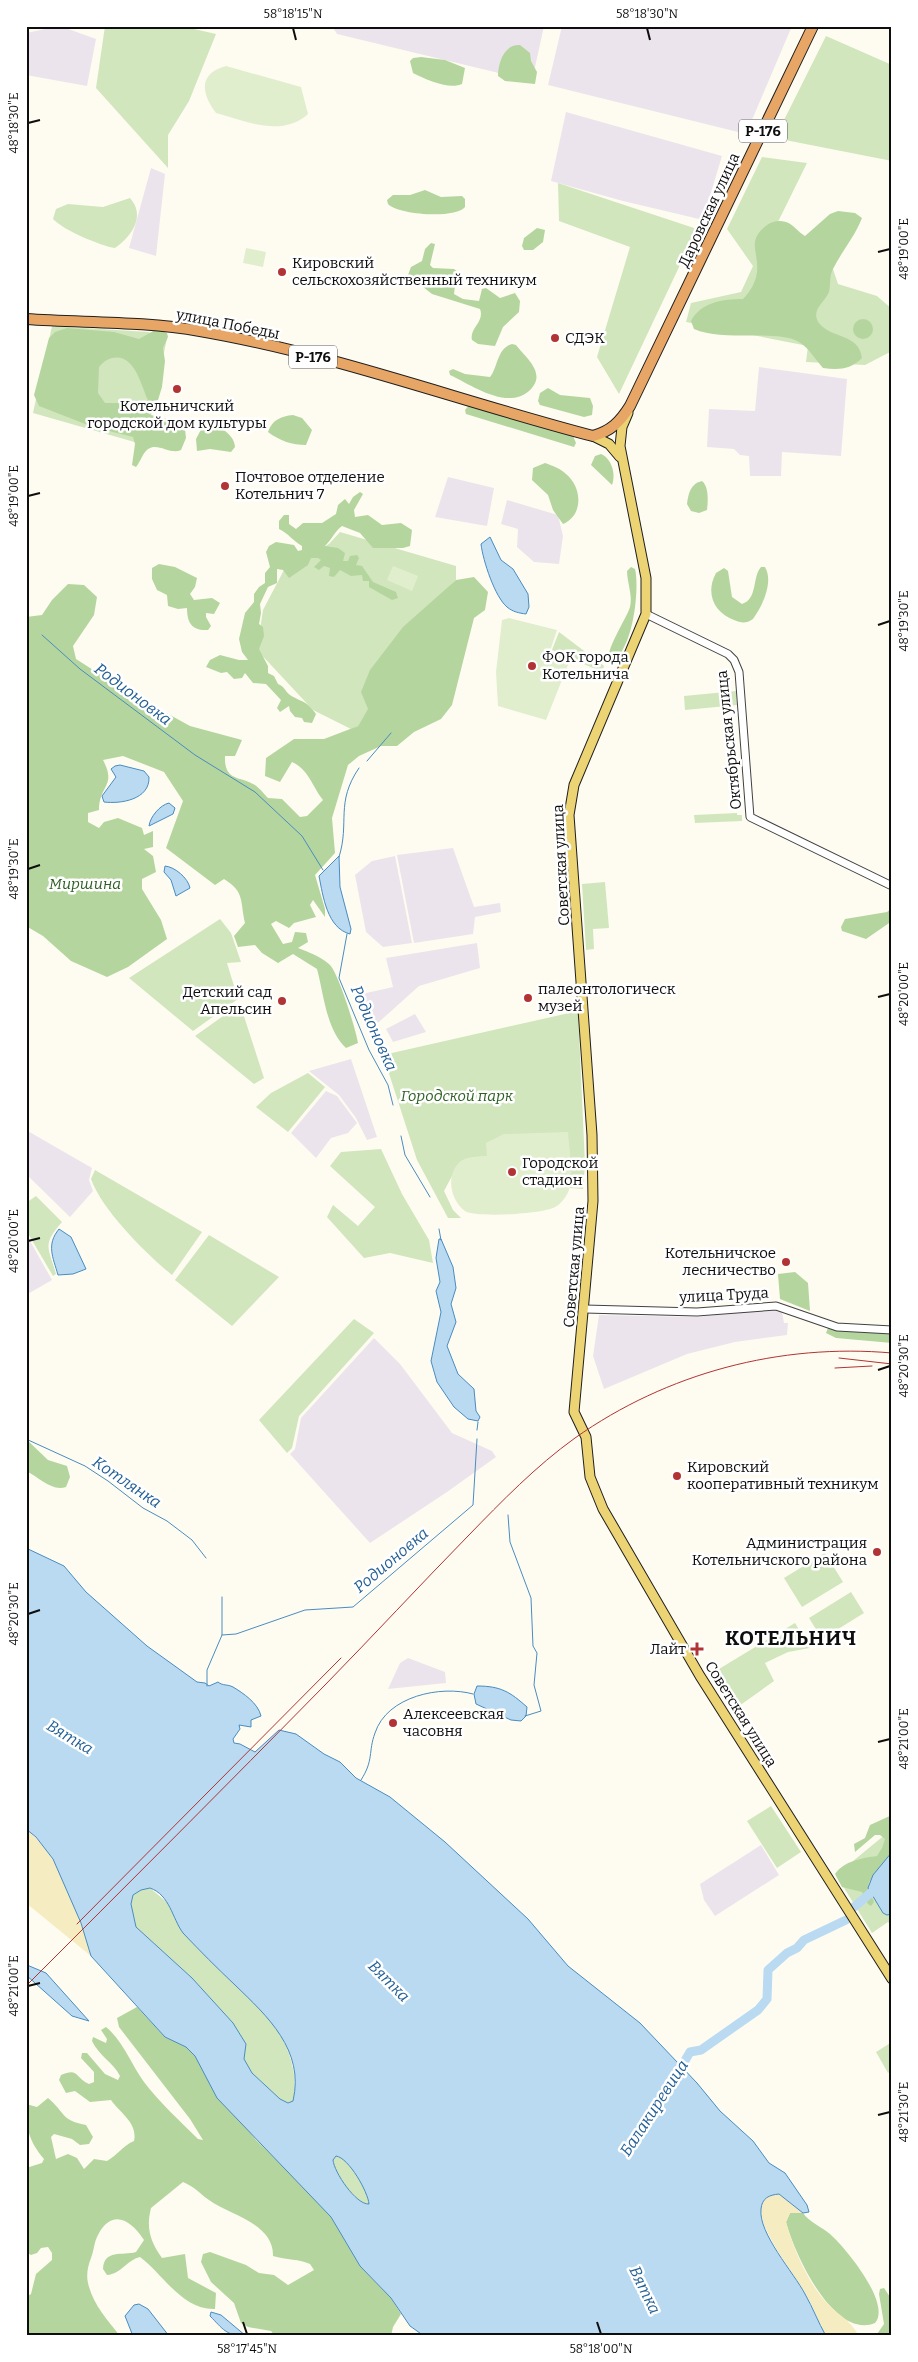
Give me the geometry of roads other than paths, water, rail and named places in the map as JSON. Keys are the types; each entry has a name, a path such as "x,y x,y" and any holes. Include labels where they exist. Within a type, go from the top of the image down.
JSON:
{"highway":[{"name":"Даровская улица","path":"593,436 609,430 623,418 630,406 813,26"},
{"name":"улица Победы","path":"26,319 143,324 201,331 384,374 593,436"}],"main road":[{"name":"Даровская улица","path":"620,437 630,406"},
{"name":"улица Победы","path":"593,436 609,444"},
{"name":"Советская улица","path":"620,437 622,459 646,578 646,614 578,776 570,801 593,1164 593,1201 585,1309 574,1412 586,1437 588,1468 594,1490 700,1676 892,1978"},
{"name":"Советская улица","path":"609,444 622,459"}],"street":[{"name":"Октябрьская улица","path":"646,614 728,654 734,660 739,672 750,817 892,886"},
{"name":"улица Труда","path":"585,1309 698,1312 776,1306 837,1327 892,1330"}],"water":[{"path":"490,537 501,560 513,569 528,594 529,607 526,614 518,613 507,607 494,587 484,560 481,544"},
{"path":"120,765 144,771 149,777 148,785 145,791 133,799 104,802 102,796 116,777 111,769"},
{"path":"169,803 175,808 173,814 149,826 156,812 162,806"},
{"path":"339,856 340,887 351,929 350,934 342,931 331,918 327,910 319,876"},
{"path":"165,866 173,868 187,880 190,888 176,896 171,880 164,872"},
{"path":"59,1229 71,1237 86,1269 73,1274 58,1275 52,1246"},
{"path":"439,1239 441,1239 453,1267 456,1288 451,1304 456,1322 447,1346 458,1374 474,1389 476,1411 480,1417 478,1421 468,1419 454,1407 437,1382 431,1361 441,1312 436,1291 440,1282 436,1258"},
{"name":"Вятка","path":"26,1548 64,1566 86,1592 147,1646 197,1682 205,1683 209,1686 218,1682 231,1686 250,1699 257,1707 261,1716 251,1720 251,1727 239,1725 240,1729 233,1739 234,1743 255,1752 279,1730 296,1734 324,1754 340,1762 356,1778 390,1797 445,1842 528,1919 568,1966 640,2023 697,2083 720,2111 753,2141 769,2163 785,2173 807,2205 809,2212 803,2213 779,2194 772,2195 763,2202 761,2209 762,2219 771,2241 800,2285 826,2336 424,2336 410,2326 391,2298 360,2266 331,2217 217,2098 195,2056 186,2047 165,2037 91,1956 81,1923 53,1859 36,1837 26,1829","holes":["150,1888 157,1891 166,1901 183,1933 259,2009 280,2035 294,2066 293,2101 288,2103 280,2099 252,2073 244,2059 246,2044 233,2023 192,1978 136,1927 131,1904 133,1895 141,1890","336,2156 341,2158 357,2176 369,2204 358,2199 346,2187 334,2165 333,2160"]},
{"path":"477,1686 493,1687 515,1697 527,1707 526,1716 521,1721 511,1720 476,1704 474,1694"},
{"path":"892,1852 892,1914 887,1915 883,1913 868,1888 873,1875"},
{"path":"27,1965 46,1973 89,2021 72,2016 26,1975"},
{"path":"139,2304 148,2309 169,2336 133,2336 125,2316 134,2305"},
{"path":"211,2312 221,2315 246,2336 234,2335 225,2331 210,2316"}],"waterway":[{"name":"Родионовка","path":"42,635 80,669 195,755 255,792 302,836 323,870"},
{"path":"367,761 391,733"},
{"path":"339,857 342,845 347,792 359,768"},
{"name":"Родионовка","path":"347,934 339,978 369,1050 388,1085 393,1105"},
{"name":"Родионовка","path":"401,1136 405,1155 430,1197"},
{"name":"Родионовка","path":"439,1229 441,1240"},
{"name":"Родионовка","path":"477,1430 478,1422"},
{"name":"Котлянка","path":"26,1439 85,1466 108,1481 143,1508 167,1521 192,1540 206,1558"},
{"name":"Родионовка","path":"222,1635 236,1634 305,1610 353,1607 473,1505 477,1439"},
{"path":"508,1515 510,1542 531,1598 533,1646 537,1653 534,1685 541,1711 525,1716"},
{"name":"Котлянка","path":"207,1686 207,1670 222,1635 222,1597"},
{"path":"361,1780 368,1767 375,1733 381,1720 391,1710 417,1696 431,1693 446,1691 473,1694"},
{"name":"Балакиревица","path":"854,1907 892,1875"},
{"name":"Балакиревица","path":"676,2076 690,2052 701,2050 758,2010 767,1999 768,1970 787,1953 797,1948 804,1940 846,1920"}],"railway":[{"path":"26,1986 325,1685 494,1510 533,1472 575,1438 610,1415 648,1396 686,1380 726,1367 767,1358 808,1353 850,1351 892,1353"},
{"path":"839,1358 892,1364"},
{"path":"835,1368 872,1366"},
{"path":"77,1924 341,1658"}],"place":[{"name":"Кировский сельскохозяйственный техникум","path":"282,272"},
{"name":"СДЭК","path":"555,338"},
{"name":"Котельничский городской дом культуры","path":"177,389"},
{"name":"Почтовое отделение Котельнич 7","path":"225,486"},
{"name":"ФОК города Котельнича","path":"532,666"},
{"name":"палеонтологическ музей","path":"528,998"},
{"name":"Детский сад Апельсин","path":"282,1001"},
{"name":"Городской стадион","path":"512,1172"},
{"name":"Котельничское лесничество","path":"786,1262"},
{"name":"Кировский кооперативный техникум","path":"677,1476"},
{"name":"Администрация Котельничского района","path":"877,1552"},
{"name":"Лайт","path":"697,1649"},
{"name":"Алексеевская часовня","path":"393,1723"}],"district":[{"name":"КОТЕЛЬНИЧ","path":"791,1638"}],"park label":[{"name":"Миршина","path":"85,884"},
{"name":"Городской парк","path":"457,1096"}]}
